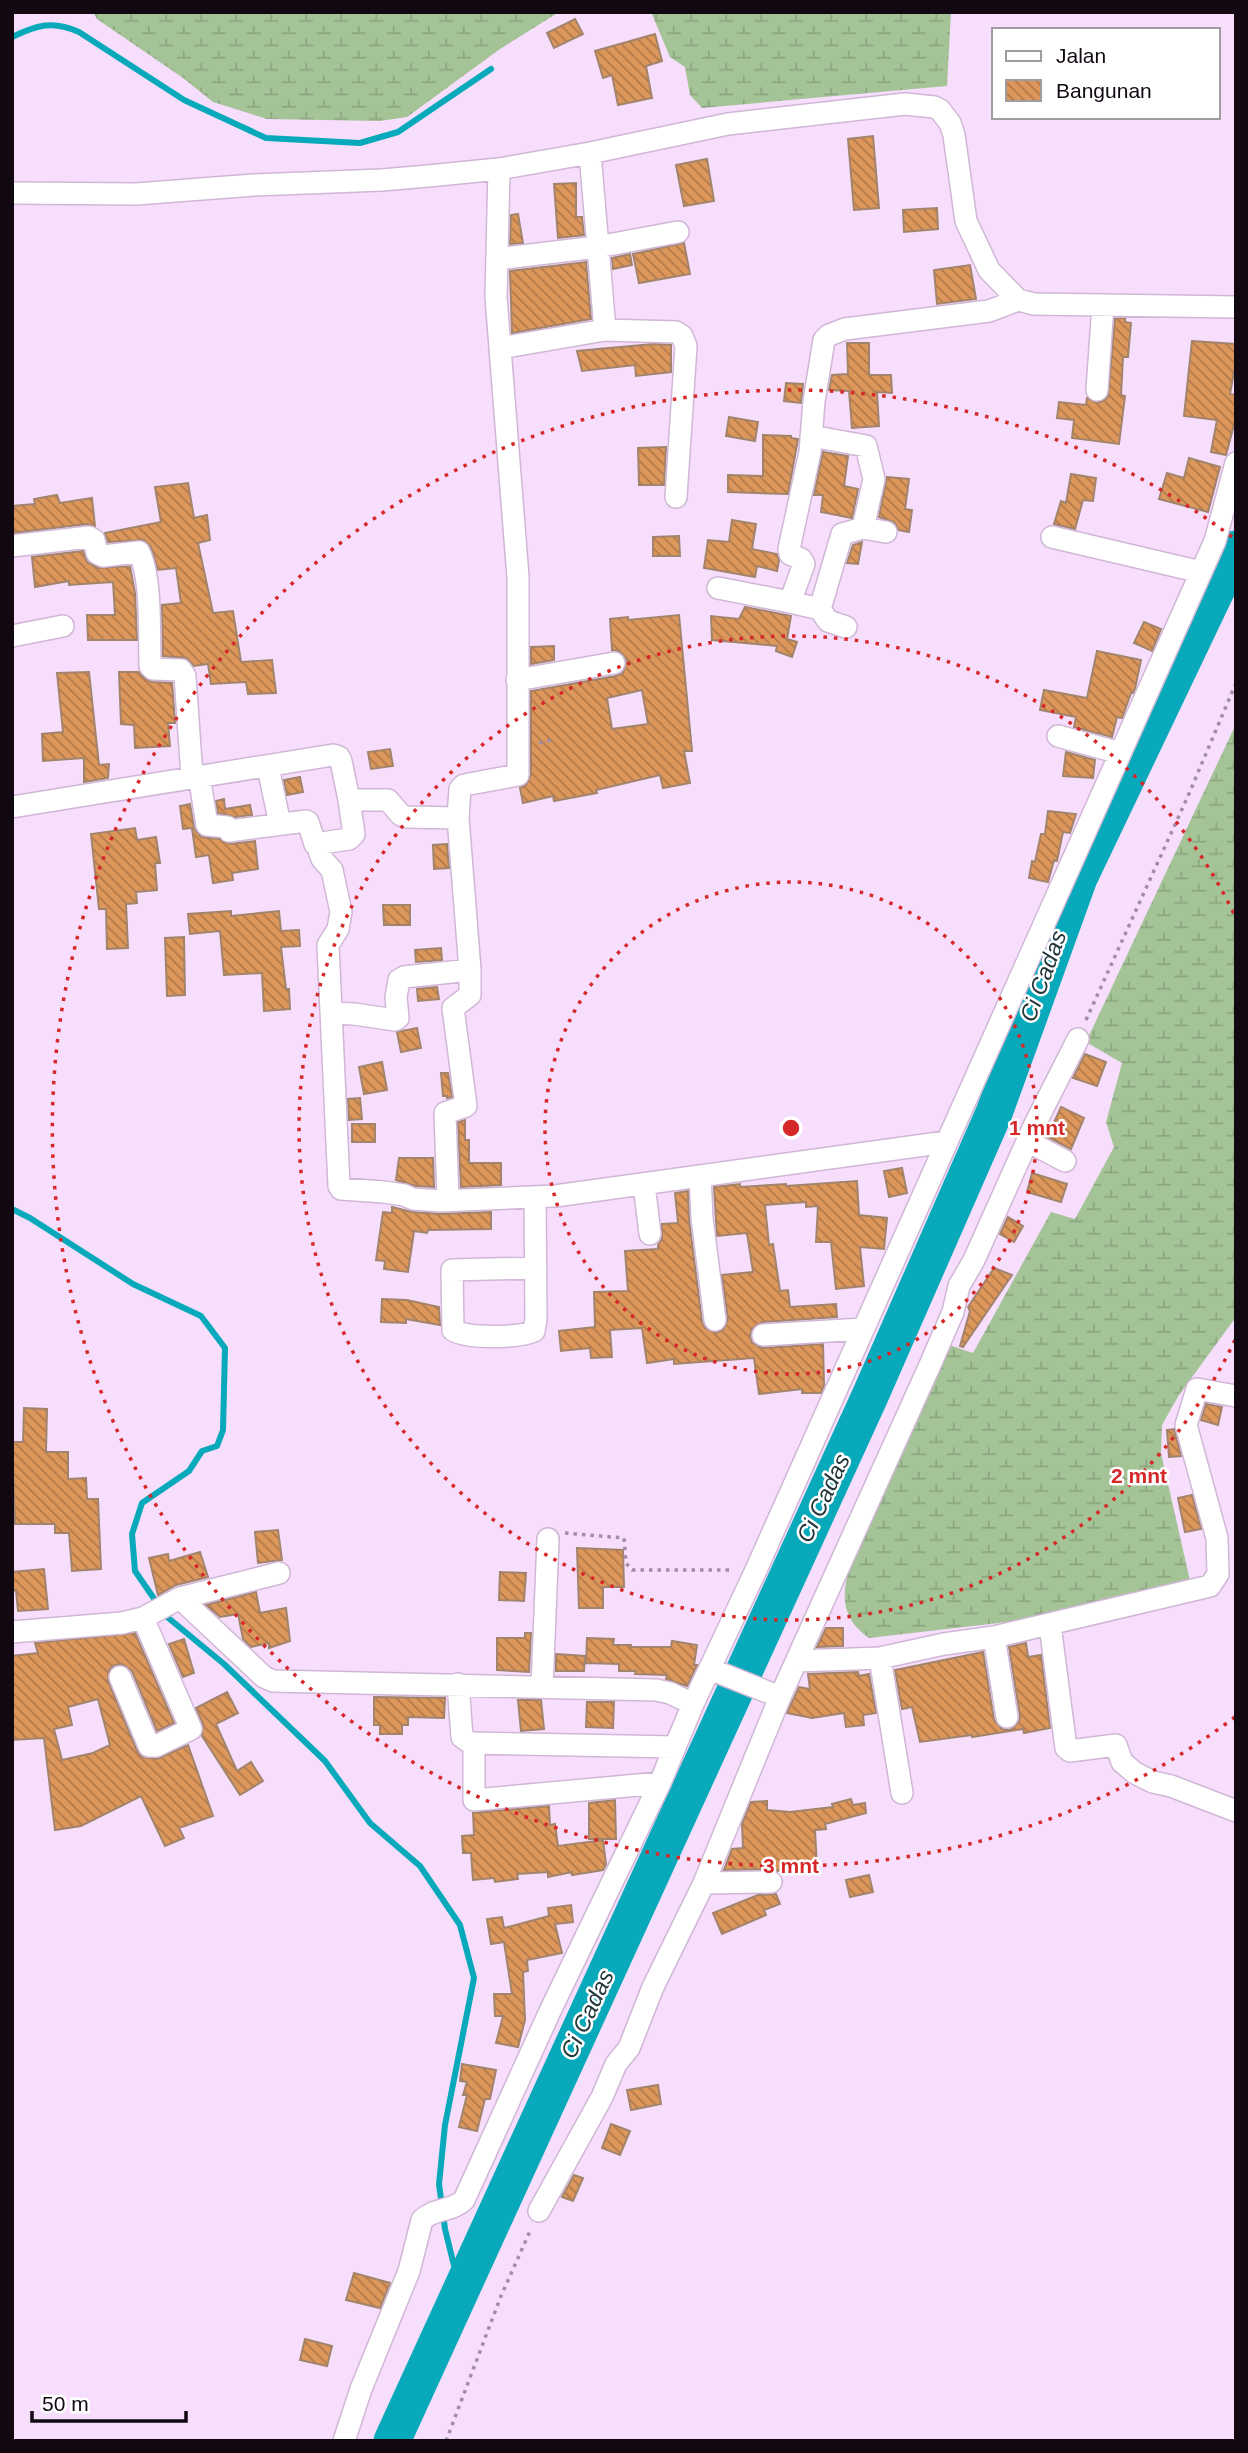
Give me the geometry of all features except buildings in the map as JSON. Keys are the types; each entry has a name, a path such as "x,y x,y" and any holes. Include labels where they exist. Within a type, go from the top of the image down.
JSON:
{"street":[{"path":"14,198 382,180 499,169 728,124 905,104 940,110 953,129 966,221 989,270 1018,300 1034,304 1236,307"},
{"path":"590,153 605,330"},
{"path":"448,1199 445,1113 466,1106 453,1008 469,997 471,970 458,818 460,789 464,785 518,775 518,577 496,297 499,169"},
{"path":"497,259 597,247 678,232"},
{"path":"790,602 804,564 789,551 811,436 821,346 829,335 845,329 989,311 1018,300"},
{"path":"1097,390 1103,304"},
{"path":"500,348 605,330 676,332 682,335 686,346 676,497"},
{"path":"811,436 866,446 874,479 863,528"},
{"path":"344,2441 361,2389 409,2271 422,2221 464,2200 551,2009 660,1783 693,1704 715,1671 756,1570 862,1329 1215,541 1236,463"},
{"path":"820,609 841,537 845,533 863,528 886,532"},
{"path":"12,546 89,537 94,540 97,553 103,556 139,552 147,588 150,666 153,669 181,670 185,676 195,776 207,825 224,827 232,832 307,821 322,859 332,870 341,912 338,929 328,944 339,1186 346,1190 384,1192 413,1199 555,1196 946,1142"},
{"path":"1052,537 1201,572"},
{"path":"718,588 820,609 828,621 846,627"},
{"path":"12,636 63,626"},
{"path":"517,680 614,663"},
{"path":"1058,736 1120,753"},
{"path":"12,807 195,776 337,756 341,761 349,800 353,837 317,845"},
{"path":"268,767 280,824"},
{"path":"349,800 388,800 401,815 407,817 458,818"},
{"path":"332,1013 395,1020 398,1018 396,997 399,980 404,977 471,970"},
{"path":"539,2211 602,2097 616,2064 629,2048 653,1987 704,1883 776,1695 797,1661 953,1312 959,1286 974,1260 1034,1126 1078,1039"},
{"path":"1029,1142 1065,1161"},
{"path":"700,1176 702,1217 715,1320"},
{"path":"644,1184 650,1234"},
{"path":"535,1196 536,1268 534,1331 528,1334 490,1336 459,1334 453,1330 452,1270 536,1268"},
{"path":"764,1335 862,1329"},
{"path":"797,1661 880,1658 1050,1625 1210,1586 1217,1574 1217,1538 1186,1425 1197,1389 1236,1396"},
{"path":"542,1687 548,1539"},
{"path":"12,1632 113,1624 146,1617 177,1600 279,1573"},
{"path":"177,1600 268,1680 656,1690 670,1693 693,1704"},
{"path":"120,1677 149,1746 156,1746 191,1729 146,1617"},
{"path":"1050,1625 1066,1748 1070,1751 1116,1745 1122,1762 1135,1773 1236,1811"},
{"path":"994,1637 1007,1717"},
{"path":"880,1658 902,1793"},
{"path":"715,1671 776,1695"},
{"path":"458,1684 462,1737 469,1742 675,1747"},
{"path":"474,1743 474,1800 660,1783"},
{"path":"704,1883 771,1882"}],"path":[{"path":"1078,1039 1236,683"},
{"path":"548,1539 556,1533 620,1536 626,1542 626,1563 632,1570 756,1570"},
{"path":"446,2441 501,2296 539,2211"}],"green space":[{"path":"93,12 559,12 500,49 407,117 380,121 267,119 213,102 97,19"},
{"path":"651,12 951,12 947,86 702,108 690,95 685,67 670,57"},
{"path":"1236,724 1236,1317 1179,1395 1162,1425 1161,1453 1191,1585 1050,1617 869,1638 850,1619 846,1608 845,1586 855,1548 946,1344 973,1353 1051,1212 1075,1219 1114,1147 1106,1122 1122,1063 1086,1042"}],"waterway":[{"path":"12,37 45,25 70,28 184,100 266,138 360,143 398,132 491,69"},
{"name":"Ci Cadas","path":"392,2441 870,1396 994,1113 1079,878 1236,549"},
{"path":"12,1209 133,1284 201,1316 225,1348 223,1430 217,1446 202,1451 189,1471 142,1503 132,1534 135,1571 166,1616 224,1664 325,1761 370,1823 420,1866 460,1925 474,1978 445,2125 439,2184 445,2229 460,2290"}]}
